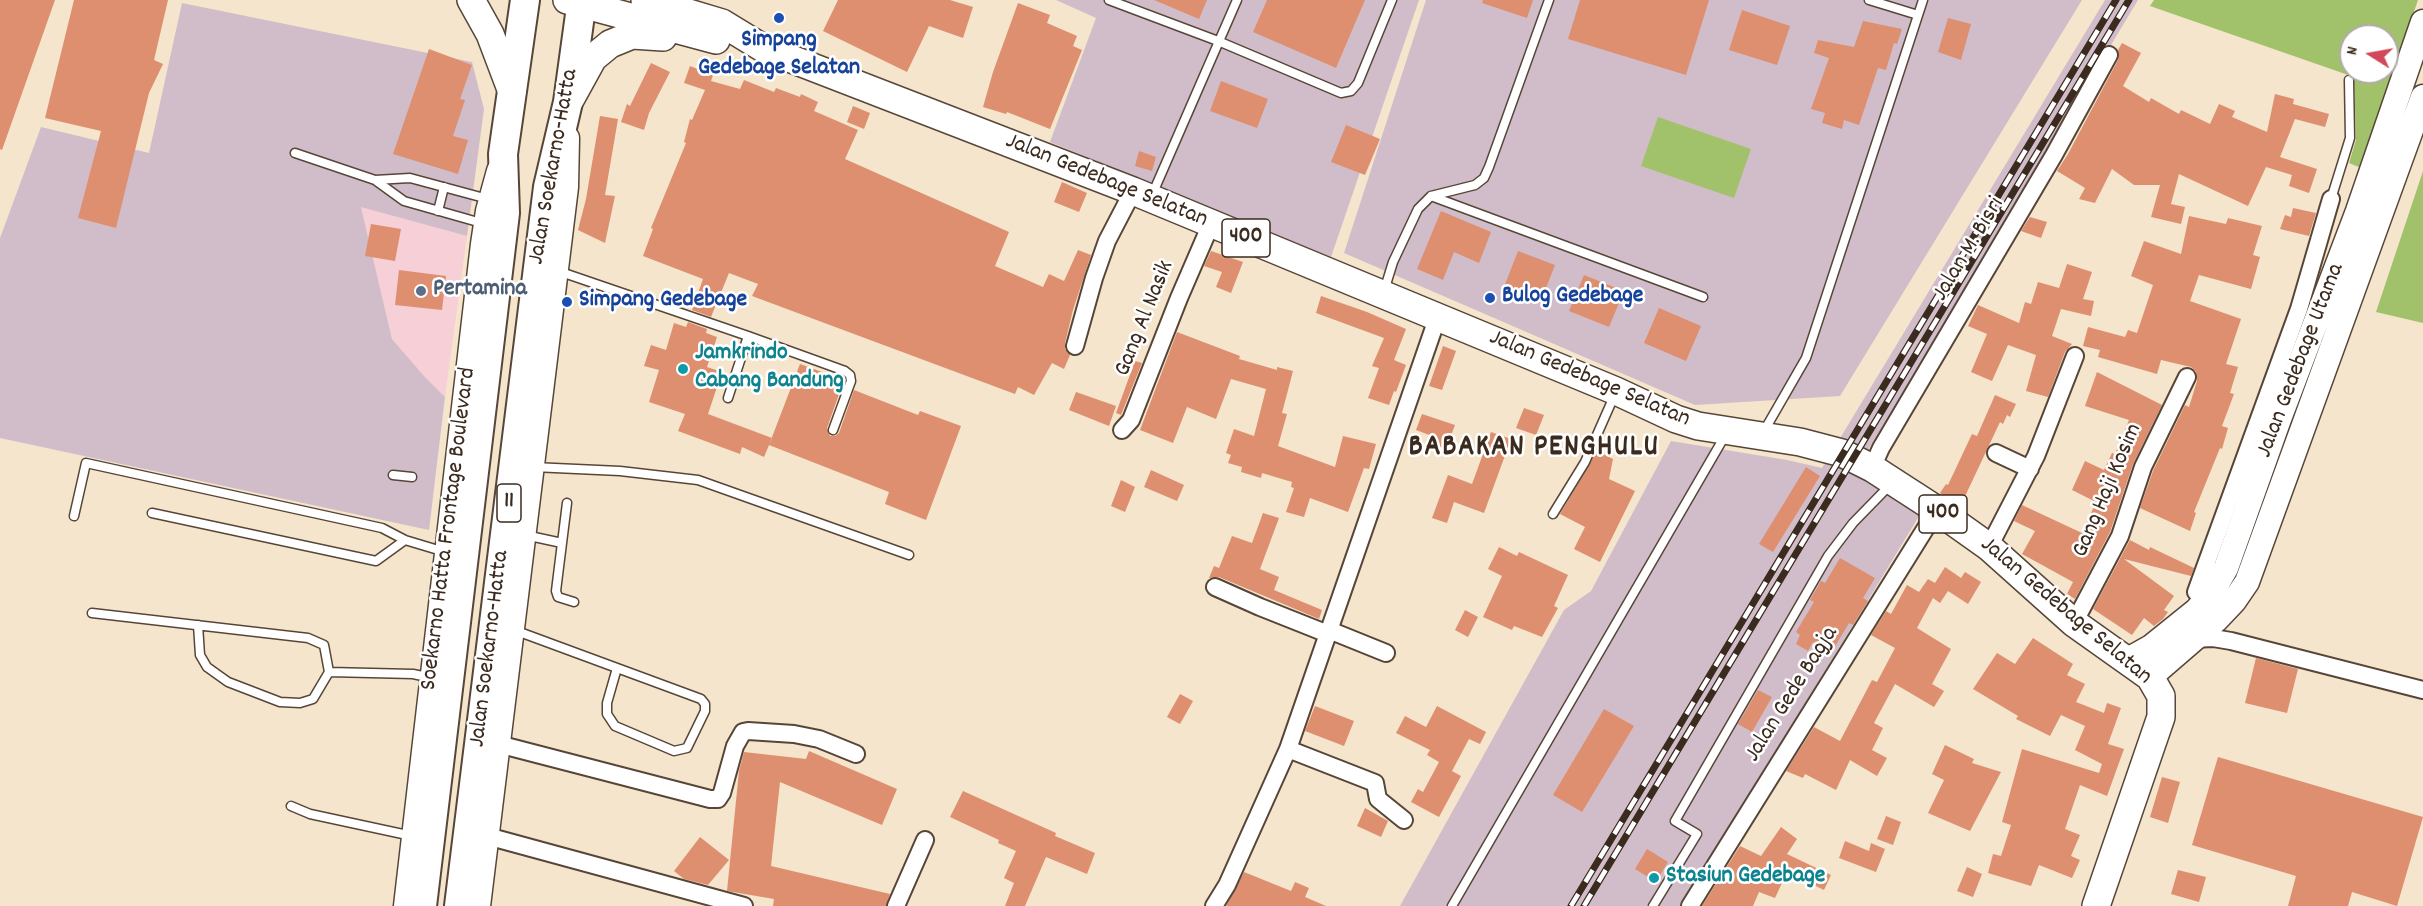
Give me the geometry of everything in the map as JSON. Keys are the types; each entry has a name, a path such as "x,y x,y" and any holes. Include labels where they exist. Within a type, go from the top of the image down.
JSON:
{"highway":[{"name":"Jalan Soekarno-Hatta","path":"413,901 504,213 503,154 525,0"},
{"name":"Jalan Soekarno-Hatta","path":"471,902 548,187 568,102 576,1"}],"main road":[{"path":"471,0 490,34 512,92"},
{"name":"Jalan Gedebage Selatan","path":"645,0 1141,195 1438,316 1616,391 1676,419 1698,426 1728,431 1766,428 1842,453 1883,475 1989,547 2074,623 2150,677 2160,696 2161,717 2096,906"},
{"path":"471,902 487,836 556,270 566,187 568,102 593,58 601,50 621,38 644,34 710,45 726,33 705,13 674,0"},
{"name":"Jalan Gedebage Selatan","path":"576,1 726,33"},
{"name":"Jalan Gedebage Utama","path":"2126,661 2145,651 2198,610 2211,594 2226,568 2245,485 2279,419 2416,64 2423,22"},
{"name":"Jalan Gedebage Utama","path":"2150,677 2234,601 2247,582 2305,428 2423,97"},
{"name":"Soekarno Hatta Frontage Boulevard","path":"413,901 414,836 446,552 486,224 503,154"},
{"path":"2279,419 2305,428"}],"street":[{"name":"Jalan M. Bisri","path":"1883,475 1881,448 2054,155 2109,55"},
{"path":"1075,346 1107,241 1141,195"},
{"path":"2196,592 2245,485 2331,199"},
{"name":"Gang Al Nasik","path":"1122,430 1131,420 1211,224"},
{"path":"1214,906 1227,885 1288,749 1438,316"},
{"path":"1989,547 2030,469 2075,356"},
{"name":"Gang Haji Kosim","path":"2074,623 2120,536 2143,466 2187,377"},
{"path":"1996,453 2030,469"},
{"name":"Jalan Gede Bagja","path":"1690,906 1937,510"},
{"path":"1215,586 1260,608 1386,653"},
{"path":"2192,639 2213,638 2231,641 2423,690"},
{"path":"498,744 710,799 717,799 722,793 735,746 739,738 748,731 794,734 819,739 856,754"},
{"path":"1288,749 1375,783 1378,799 1404,820"},
{"path":"487,836 739,905"},
{"path":"896,906 925,840"}],"lane":[{"path":"1109,0 1218,41 1341,93 1351,91 1358,83 1392,0"},
{"path":"1141,195 1237,0"},
{"path":"1383,295 1393,262 1418,209 1431,196 1475,185 1484,178 1490,167 1549,0"},
{"path":"1869,0 1918,15"},
{"path":"1766,428 1806,358 1923,0"},
{"path":"2331,199 2350,138 2349,84"},
{"path":"295,153 375,180 404,201 486,224"},
{"path":"375,180 410,178 491,200"},
{"path":"438,211 444,187"},
{"path":"1431,196 1702,297"},
{"path":"556,270 748,336 850,375 851,381 833,430"},
{"path":"728,398 748,336"},
{"path":"1553,514 1585,462 1616,391"},
{"path":"1452,906 1728,431"},
{"path":"74,516 86,463 382,528 405,540 446,552"},
{"path":"531,467 620,471 698,480 909,555"},
{"path":"393,475 412,477"},
{"path":"1653,906 1697,834 1675,821 1834,546 1853,523 1883,475"},
{"path":"567,503 556,591 558,597 574,602"},
{"path":"152,513 376,561 405,540"},
{"path":"523,534 562,543"},
{"path":"92,612 308,638 324,645 329,672 313,699 300,703 280,702 228,682 207,667 200,655 198,625"},
{"path":"512,629 618,668 701,699 705,704 705,711 687,748 674,751 615,726 607,714 607,703 618,668"},
{"path":"329,672 413,674 432,678"},
{"path":"291,806 310,814 414,836"}],"shaded area":[{"path":"1056,0 1419,0 1331,257 1050,142 1096,18"},
{"path":"1426,0 2082,0 1840,396 1695,405 1344,253"},
{"path":"2105,0 2138,0 1856,470 1921,513 1682,906 1400,906 1564,610 1591,591 1671,441 1822,468"},
{"path":"182,3 472,62 484,109 467,236 361,207 392,339 445,397 429,530 0,438 0,238 41,127 149,153"},
{"name":"Pertamina","path":"361,206 467,236 445,397 392,339"}],"green space":[{"path":"2154,0 2418,0 2399,56 2399,24 2339,24 2339,72 2150,6"},
{"path":"2354,84 2390,84 2361,168 2349,163 2356,140"},
{"path":"1658,117 1751,149 1734,198 1641,166"},
{"path":"2423,171 2423,323 2376,312"}],"building":[{"path":"0,0 55,0 2,150 0,149"},
{"path":"74,0 168,0 154,60 163,64 149,93 116,228 78,218 101,131 45,118"},
{"path":"838,0 950,0 973,7 963,38 929,26 907,72 823,31"},
{"path":"1154,0 1207,0 1199,19"},
{"path":"1267,0 1365,0 1336,68 1253,32"},
{"path":"1483,0 1533,0 1527,18 1482,3"},
{"path":"1580,0 1709,0 1686,75 1568,39"},
{"path":"1018,3 1050,15 1047,23 1077,36 1073,46 1082,50 1050,129 1007,112 1006,114 983,107"},
{"path":"1742,10 1790,26 1777,65 1729,50"},
{"path":"1948,18 1971,24 1961,60 1938,52"},
{"path":"1863,21 1902,29 1897,44 1894,43 1886,70 1878,68 1859,125 1844,120 1842,129 1822,123 1825,113 1811,109 1829,58 1814,53 1818,40 1854,47"},
{"path":"2122,43 2141,53 2123,86 2149,102 2151,98 2179,114 2181,110 2210,124 2219,104 2235,111 2232,117 2267,132 2275,94 2294,99 2293,104 2329,114 2325,127 2295,119 2280,157 2317,169 2309,193 2289,186 2292,175 2266,167 2248,206 2179,174 2171,204 2185,207 2181,224 2151,217 2160,185 2134,185 2112,169 2095,203 2079,199 2085,188 2057,171 2118,60 2118,50"},
{"path":"429,49 472,65 460,99 465,100 453,136 468,140 458,174 393,154"},
{"path":"651,63 670,72 649,113 644,130 621,122 627,104 630,106"},
{"path":"690,66 713,75 711,81 740,89 744,80 774,92 776,88 800,97 801,94 818,102 814,111 858,130 845,159 1009,232 995,266 1043,287 1049,274 1064,281 1078,250 1091,255 1065,343 1065,349 1070,355 1064,369 1052,363 1034,395 1018,387 1015,394 752,296 758,284 729,273 711,317 692,310 703,279 643,256 653,229 651,228 686,143 684,142 690,119 692,120 705,90 684,83"},
{"path":"1221,81 1268,99 1257,128 1210,111"},
{"path":"853,106 870,113 864,129 847,122"},
{"path":"600,116 618,119 605,195 615,196 605,243 578,230 586,199"},
{"path":"1346,125 1380,139 1365,175 1331,162"},
{"path":"1139,151 1156,157 1152,171 1135,166"},
{"path":"1062,182 1087,193 1079,212 1054,202"},
{"path":"2293,208 2316,213 2309,236 2280,229 2285,215 2291,217"},
{"path":"1441,211 1491,232 1479,263 1454,252 1443,280 1417,269"},
{"path":"2189,216 2226,224 2228,218 2262,226 2253,255 2260,257 2251,289 2199,275 2190,301 2241,319 2226,364 2238,367 2230,393 2234,394 2222,426 2228,428 2222,449 2220,448 2194,512 2196,513 2190,531 2140,508 2153,471 2185,405 2189,407 2197,381 2196,372 2191,367 2161,360 2157,374 2098,357 2100,350 2083,346 2088,327 2125,337 2128,330 2137,333 2153,285 2131,276 2144,241 2181,254"},
{"path":"2030,217 2047,222 2041,238 2021,231"},
{"path":"371,224 401,229 395,261 365,256"},
{"path":"1211,251 1243,262 1231,293 1216,287 1222,272 1204,266"},
{"path":"1518,251 1555,265 1541,301 1504,287"},
{"path":"2067,264 2092,272 2083,299 2094,301 2091,316 2061,309 2052,336 2072,344 2065,352 2048,397 2026,391 2036,355 2008,345 1992,381 1971,372 1987,334 1968,326 1978,305 2019,323 2025,302 2031,304 2038,282 2059,288"},
{"path":"399,270 446,276 442,310 395,305"},
{"path":"1584,275 1624,291 1609,327 1569,311"},
{"path":"1321,296 1406,329 1394,360 1406,365 1389,405 1368,398 1379,368 1372,366 1384,338 1316,313"},
{"path":"1659,308 1701,326 1686,361 1644,343"},
{"name":"Jamkrindo Cabang Bandung","path":"688,322 707,329 706,333 717,337 707,367 722,372 708,414 772,438 764,457 742,447 740,454 678,431 685,414 649,402 659,370 644,366 651,345 666,350 674,323 686,327"},
{"path":"1177,332 1240,356 1239,359 1277,370 1277,367 1293,371 1282,413 1287,414 1278,446 1335,467 1343,436 1376,444 1369,469 1364,468 1348,512 1310,498 1304,517 1286,512 1294,488 1291,487 1292,482 1262,473 1261,478 1241,472 1242,467 1228,463 1231,455 1226,453 1234,429 1254,436 1266,389 1231,379 1216,419 1187,407 1173,443 1140,430"},
{"path":"1443,346 1456,351 1442,390 1429,386"},
{"path":"1135,361 1142,363 1121,415 1116,413"},
{"path":"800,364 844,380 827,428 830,436 839,433 854,390 918,415 920,411 961,426 926,520 885,504 889,492 769,445"},
{"path":"2097,372 2162,405 2133,464 2110,532 2075,599 2067,594 2073,582 2022,554 2035,531 2014,521 2022,505 2082,533 2096,502 2072,490 2085,461 2104,470 2112,453 2115,454 2129,420 2085,406"},
{"path":"1076,392 1116,406 1109,426 1069,410"},
{"path":"1995,395 2016,404 2010,417 2007,415 2003,424 2000,422 1960,507 1940,493 1946,484 1948,485 1972,434 1977,436"},
{"path":"1524,408 1544,415 1536,435 1516,428"},
{"path":"1422,414 1455,425 1446,449 1429,443 1432,436 1416,430"},
{"path":"1491,432 1511,439 1484,513 1454,502 1447,523 1432,518 1448,475 1472,484"},
{"path":"1597,451 1613,459 1609,479 1635,491 1600,562 1574,549 1585,527 1560,514"},
{"path":"1806,467 1820,476 1773,552 1759,544"},
{"path":"1151,470 1184,485 1177,501 1144,487"},
{"path":"1121,480 1135,487 1125,512 1111,506"},
{"path":"1263,513 1279,518 1260,569 1279,577 1274,590 1322,610 1319,619 1219,577 1209,578 1214,566 1219,568 1232,536 1252,543"},
{"path":"2130,540 2194,568 2191,576 2124,559 2174,596 2164,610 2168,612 2163,619 2154,626 2144,618 2132,635 2093,609"},
{"path":"1499,547 1517,556 1519,552 1568,575 1554,606 1558,608 1542,637 1514,626 1512,630 1483,617 1502,576 1488,569"},
{"path":"1840,558 1875,578 1863,598 1868,601 1853,625 1849,623 1831,653 1813,642 1808,651 1796,644 1800,635 1796,632 1814,602 1810,600 1821,581 1825,583"},
{"path":"1945,567 1961,578 1965,572 1981,582 1968,604 1948,591 1940,603 1933,598 1917,628 1951,649 1932,684 1944,691 1934,707 1895,684 1874,723 1883,728 1872,750 1887,758 1877,776 1850,760 1836,790 1805,774 1803,778 1786,771 1814,727 1840,741 1872,680 1877,682 1895,648 1871,635 1886,611 1891,614 1907,585 1919,592 1928,579 1935,583"},
{"path":"1465,610 1478,617 1468,637 1455,630"},
{"path":"2033,638 2073,664 2067,675 2085,684 2076,702 2104,713 2107,703 2121,708 2108,744 2124,749 2107,796 2080,785 2065,829 2080,835 2071,856 2080,860 2072,878 2039,865 2031,886 1988,873 1993,854 2001,856 2011,825 2002,822 2022,749 2099,773 2102,764 2075,750 2085,726 2061,715 2050,736 2016,719 2018,716 1973,689 1997,653 2015,664"},
{"path":"2256,658 2298,669 2287,713 2245,703"},
{"path":"1758,690 1772,697 1752,732 1738,724"},
{"path":"1180,694 1193,701 1180,724 1167,717"},
{"path":"1315,706 1354,721 1344,746 1305,731"},
{"path":"1437,706 1486,732 1480,744 1469,739 1452,771 1461,776 1439,817 1411,802 1418,789 1423,792 1439,762 1427,755 1430,750 1396,733 1405,716 1426,727"},
{"path":"1604,709 1634,726 1582,812 1553,795"},
{"path":"1945,745 1974,759 1972,763 2001,772 1970,831 1928,813 1944,780 1932,774"},
{"path":"809,751 897,789 882,825 780,782 771,866 890,894 886,906 773,906 774,899 727,891 739,771 744,752 806,759"},
{"path":"2218,757 2423,817 2397,906 2352,892 2348,906 2288,906 2296,876 2192,845"},
{"path":"2162,777 2180,782 2168,823 2150,817"},
{"path":"963,791 1095,853 1087,874 1046,857 1025,906 1005,906 1014,883 1004,878 1016,851 998,843 999,840 950,817"},
{"path":"1365,808 1388,821 1381,837 1357,826"},
{"path":"1886,816 1901,822 1893,845 1877,839"},
{"path":"1781,827 1797,839 1787,854 1831,875 1824,890 1787,872 1775,898 1759,892 1753,906 1702,906 1740,846 1761,856"},
{"path":"700,837 729,860 708,885 684,879 674,871"},
{"path":"1845,841 1869,851 1871,843 1885,849 1876,872 1839,858"},
{"name":"Stasiun Gedebage","path":"1647,849 1668,862 1656,882 1635,869"},
{"path":"1967,867 1982,874 1973,897 1957,891"},
{"path":"2178,870 2206,877 2199,902 2171,894"},
{"path":"1244,872 1291,891 1295,882 1309,888 1305,897 1326,906 1226,906"}],"railway":[{"path":"1571,906 2116,0"},
{"path":"1584,906 2129,0"}],"place":[{"name":"Simpang Gedebage Selatan","path":"779,18"},
{"name":"Pertamina","path":"421,291"},
{"name":"Bulog Gedebage","path":"1490,298"},
{"name":"Simpang Gedebage","path":"567,302"},
{"name":"Jamkrindo Cabang Bandung","path":"683,369"},
{"name":"Stasiun Gedebage","path":"1654,878"}],"district":[{"name":"BABAKAN PENGHULU","path":"1534,450"}]}
